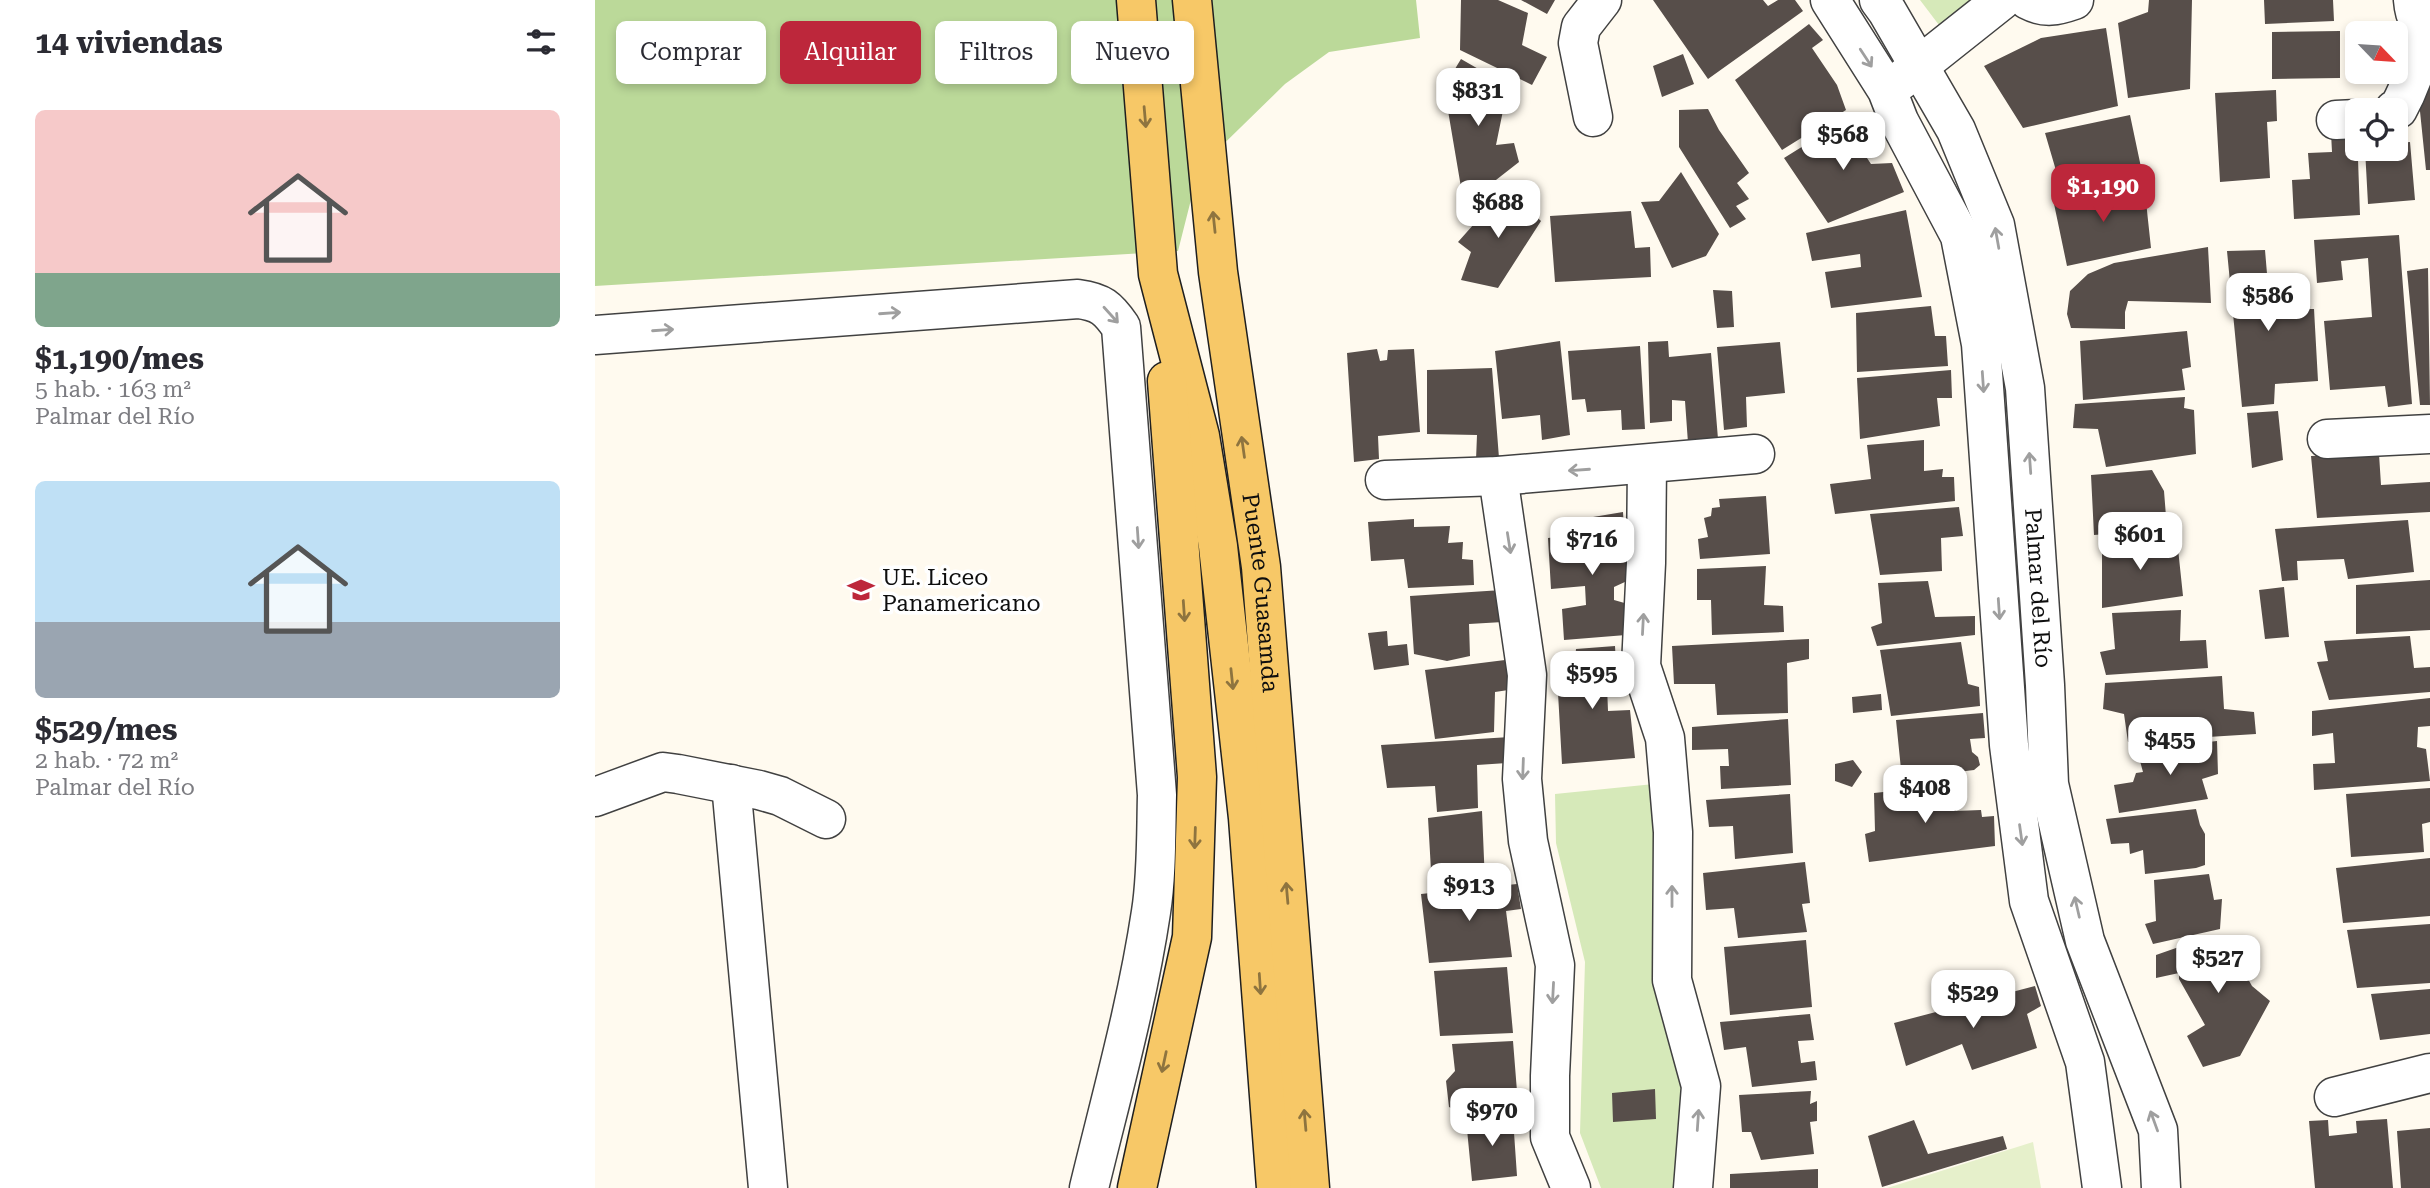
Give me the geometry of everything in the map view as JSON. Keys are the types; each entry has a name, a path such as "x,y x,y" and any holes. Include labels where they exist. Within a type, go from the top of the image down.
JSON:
{"main road":[{"name":"Puente Guasamda","path":"1136,0 1197,777 1192,937 1137,1188"},
{"name":"Puente Guasamda","path":"1192,0 1219,272 1261,567 1310,1188"},
{"name":"Puente Guasamda","path":"1159,274 1200,436 1218,546 1248,818 1276,1188"}],"street":[{"path":"1593,117 1578,43 1581,27 1602,0"},
{"name":"Palmar del Río","path":"1830,0 1887,90 1899,121 1959,236 1999,344 2025,388 2049,784 2085,941 2158,1130 2161,1188"},
{"name":"Palmar del Río","path":"1879,0 1956,130 1995,225 2005,691 2009,745 2029,901 2085,1062 2102,1188"},
{"path":"1887,90 2002,0"},
{"path":"2028,0 2054,7 2074,0"},
{"path":"2404,98 2419,61 2422,20"},
{"path":"595,335 1078,299 1096,302 1111,312 1121,327 1157,795 1156,854 1151,911 1137,985 1089,1188"},
{"path":"2327,439 2430,434"},
{"path":"1385,480 1497,476 1755,454"},
{"path":"1647,464 1641,666 1665,738 1673,832 1672,980 1700,1086 1693,1188"},
{"path":"1497,476 1527,675 1522,779 1528,841 1555,965 1550,1137 1571,1188"},
{"path":"2005,691 2045,685"},
{"path":"595,797 663,772 780,796 826,819"},
{"path":"731,784 768,1188"},
{"path":"2085,1062 2126,1048"},
{"path":"2334,1097 2430,1073"}],"green space":[{"path":"595,0 1416,0 1420,38 1329,52 1285,84 1199,168 1178,251 595,286"},
{"path":"1920,0 1985,0 1942,29"},
{"path":"1654,784 1693,1086 1685,1188 1601,1188 1580,1133 1585,962 1556,843 1555,794"},
{"path":"2033,1142 2041,1188 1887,1188"}],"building":[{"path":"1461,0 1498,0 1528,13 1522,45 1547,57 1532,85 1460,50"},
{"path":"1521,0 1555,0 1547,14"},
{"path":"1653,0 1763,0 1768,6 1778,0 1795,0 1803,11 1708,79"},
{"path":"2149,0 2192,0 2190,89 2128,98 2118,23 2148,12"},
{"path":"2264,0 2333,0 2334,21 2265,24"},
{"path":"1809,24 1823,40 1812,48 1837,85 1846,110 1782,150 1735,80"},
{"path":"2106,28 2118,106 2023,128 1984,66 2041,38"},
{"path":"2340,31 2340,78 2272,79 2272,32"},
{"path":"1683,54 1694,84 1662,97 1653,66"},
{"path":"1461,59 1508,86 1496,145 1514,143 1519,162 1464,205 1444,87"},
{"path":"2430,81 2430,170 2426,170 2417,82"},
{"path":"2276,90 2277,121 2267,122 2270,178 2220,182 2215,93"},
{"path":"1708,109 1749,173 1737,183 1749,199 1736,206 1746,219 1730,228 1679,147 1679,110"},
{"path":"1853,115 1871,142 1861,149 1871,164 1892,163 1904,192 1828,223 1784,158"},
{"path":"2130,115 2142,172 2062,191 2045,133"},
{"path":"2345,132 2345,161 2358,161 2360,215 2294,219 2292,180 2310,179 2308,153 2332,152 2331,133"},
{"path":"2408,142 2415,200 2368,204 2366,161 2408,161"},
{"path":"1681,172 1719,234 1706,256 1672,268 1641,202 1659,201"},
{"path":"2144,183 2151,248 2067,266 2053,199"},
{"path":"1506,188 1541,221 1498,288 1461,280 1471,252 1458,242"},
{"path":"1906,210 1922,297 1831,308 1825,272 1861,267 1860,254 1812,261 1806,233"},
{"path":"1631,211 1635,248 1650,247 1651,277 1555,282 1550,216"},
{"path":"2399,235 2412,404 2388,407 2385,386 2330,390 2324,321 2372,317 2368,258 2341,261 2343,280 2317,283 2314,240"},
{"path":"2208,247 2211,303 2128,301 2125,329 2071,328 2067,314 2070,291 2088,274 2114,263"},
{"path":"2265,250 2270,309 2314,309 2318,381 2275,384 2274,404 2242,407 2227,251"},
{"path":"2428,268 2430,405 2420,405 2407,271"},
{"path":"1713,290 1732,291 1734,327 1717,328"},
{"path":"1931,306 1935,336 1946,336 1948,366 1857,372 1856,313"},
{"path":"2187,331 2191,367 2182,369 2185,390 2083,400 2080,341"},
{"path":"1560,341 1570,435 1542,440 1540,415 1502,419 1495,351"},
{"path":"1668,341 1669,357 1711,353 1718,439 1688,443 1685,401 1672,400 1672,421 1650,423 1648,342"},
{"path":"1780,342 1785,393 1746,397 1747,427 1724,430 1717,347"},
{"path":"1640,346 1645,429 1622,430 1621,410 1587,412 1585,399 1572,400 1568,351"},
{"path":"1377,349 1380,361 1387,360 1388,350 1414,349 1420,432 1378,436 1379,459 1354,462 1347,353"},
{"path":"1492,368 1499,458 1476,460 1477,435 1427,434 1427,370"},
{"path":"1951,370 1952,398 1937,398 1940,426 1860,439 1857,378"},
{"path":"2185,397 2184,408 2194,410 2196,454 2106,467 2098,429 2073,428 2075,404"},
{"path":"2278,411 2283,460 2252,468 2247,413"},
{"path":"1924,440 1924,471 1943,469 1942,477 1954,477 1955,501 1835,514 1830,484 1871,479 1867,445"},
{"path":"2379,454 2381,485 2430,482 2430,512 2317,518 2311,456"},
{"path":"2152,470 2164,491 2167,529 2094,535 2091,475"},
{"path":"1766,496 1770,554 1700,559 1698,539 1708,537 1704,518 1711,516 1712,508 1720,507 1719,499"},
{"path":"1959,507 1963,536 1941,538 1942,571 1880,575 1870,514"},
{"path":"1623,512 1627,581 1614,587 1614,600 1628,604 1626,635 1564,640 1562,609 1586,605 1585,586 1551,589 1548,538 1583,534 1581,519"},
{"path":"1414,519 1414,527 1450,526 1448,543 1463,542 1462,559 1473,560 1474,585 1408,588 1404,559 1371,561 1368,522"},
{"path":"2408,520 2414,572 2348,579 2344,559 2297,561 2298,580 2282,581 2275,529"},
{"path":"2177,539 2183,596 2102,608 2102,542"},
{"path":"1766,566 1764,605 1783,606 1784,632 1712,635 1711,600 1697,600 1697,569"},
{"path":"2430,580 2430,630 2356,634 2356,585"},
{"path":"1928,581 1935,617 1975,616 1975,635 1877,646 1871,627 1882,623 1878,583"},
{"path":"2284,587 2289,637 2265,639 2259,590"},
{"path":"1502,590 1503,622 1469,624 1470,656 1447,661 1414,654 1410,596"},
{"path":"2181,610 2180,641 2206,640 2208,668 2106,675 2100,652 2115,649 2112,613"},
{"path":"1387,631 1388,646 1407,644 1409,665 1374,670 1368,633"},
{"path":"2410,636 2414,668 2430,667 2430,692 2329,700 2317,662 2328,661 2324,641"},
{"path":"1809,639 1809,659 1787,663 1788,713 1717,715 1715,684 1674,684 1672,646"},
{"path":"1961,642 1968,684 1979,687 1980,706 1891,716 1880,650"},
{"path":"1615,646 1617,681 1607,686 1608,711 1630,710 1635,758 1562,764 1557,675 1574,669 1576,649"},
{"path":"1513,659 1515,689 1495,692 1494,732 1435,739 1425,670"},
{"path":"2222,676 2224,709 2254,712 2256,734 2128,742 2124,714 2103,709 2105,683"},
{"path":"1881,694 1882,710 1853,713 1852,697"},
{"path":"2430,698 2430,726 2418,727 2417,747 2426,749 2430,781 2314,790 2313,764 2335,763 2333,733 2312,736 2312,711"},
{"path":"1983,713 1985,738 1970,739 1972,752 1978,757 1980,765 1974,770 1902,779 1896,720"},
{"path":"1788,719 1791,785 1721,789 1720,766 1729,766 1728,749 1692,750 1692,727"},
{"path":"1510,737 1507,763 1477,765 1478,808 1437,812 1435,786 1387,788 1381,745"},
{"path":"2217,741 2218,774 2202,779 2208,799 2119,813 2114,785 2133,782 2136,773 2143,772 2140,761 2151,760 2147,749"},
{"path":"1853,760 1862,772 1852,787 1835,781 1835,764"},
{"path":"1941,786 1942,793 1957,793 1956,811 1981,810 1982,817 1994,816 1995,846 1869,862 1865,834 1875,831 1874,793"},
{"path":"2430,788 2430,822 2422,824 2424,852 2351,857 2346,794"},
{"path":"1790,794 1793,853 1735,859 1733,826 1709,827 1706,800"},
{"path":"2196,809 2205,834 2205,865 2145,874 2143,850 2130,854 2129,843 2111,844 2106,819"},
{"path":"1482,811 1485,883 1432,888 1428,818"},
{"path":"2430,858 2430,916 2343,923 2336,868"},
{"path":"1805,862 1810,903 1802,904 1807,932 1738,938 1734,908 1706,910 1703,873"},
{"path":"2209,874 2214,900 2222,899 2220,929 2153,944 2145,924 2156,921 2154,880"},
{"path":"1517,884 1521,909 1506,911 1512,957 1429,963 1421,894"},
{"path":"2430,924 2430,983 2357,988 2347,930"},
{"path":"2247,936 2258,960 2243,970 2252,986 2270,1001 2240,1056 2203,1067 2187,1036 2205,1025 2179,979 2179,973 2156,978 2156,955 2176,948"},
{"path":"1806,940 1812,1007 1730,1015 1724,947"},
{"path":"1507,967 1513,1033 1440,1036 1434,971"},
{"path":"2035,986 2041,1006 2027,1014 2037,1048 1972,1070 1962,1044 1906,1066 1894,1023"},
{"path":"2430,989 2430,1034 2380,1040 2371,994"},
{"path":"1810,1014 1814,1040 1798,1041 1801,1063 1815,1061 1817,1080 1752,1087 1746,1047 1724,1050 1720,1022"},
{"path":"1513,1041 1518,1104 1460,1112 1449,1107 1446,1081 1455,1071 1452,1044"},
{"path":"1655,1089 1656,1119 1613,1122 1612,1093"},
{"path":"1811,1091 1810,1104 1817,1101 1817,1121 1810,1122 1814,1154 1761,1160 1751,1132 1742,1132 1739,1095"},
{"path":"1513,1118 1517,1176 1472,1181 1466,1119"},
{"path":"2387,1119 2393,1188 2315,1188 2309,1121 2328,1120 2329,1136 2357,1133 2356,1121"},
{"path":"1914,1120 1928,1154 2003,1136 2007,1149 1882,1187 1868,1136"},
{"path":"2430,1128 2430,1188 2401,1188 2397,1131"},
{"path":"1818,1169 1818,1188 1730,1188 1730,1174"}],"place":[{"name":"UE. Liceo Panamericano","path":"861,590"}]}
